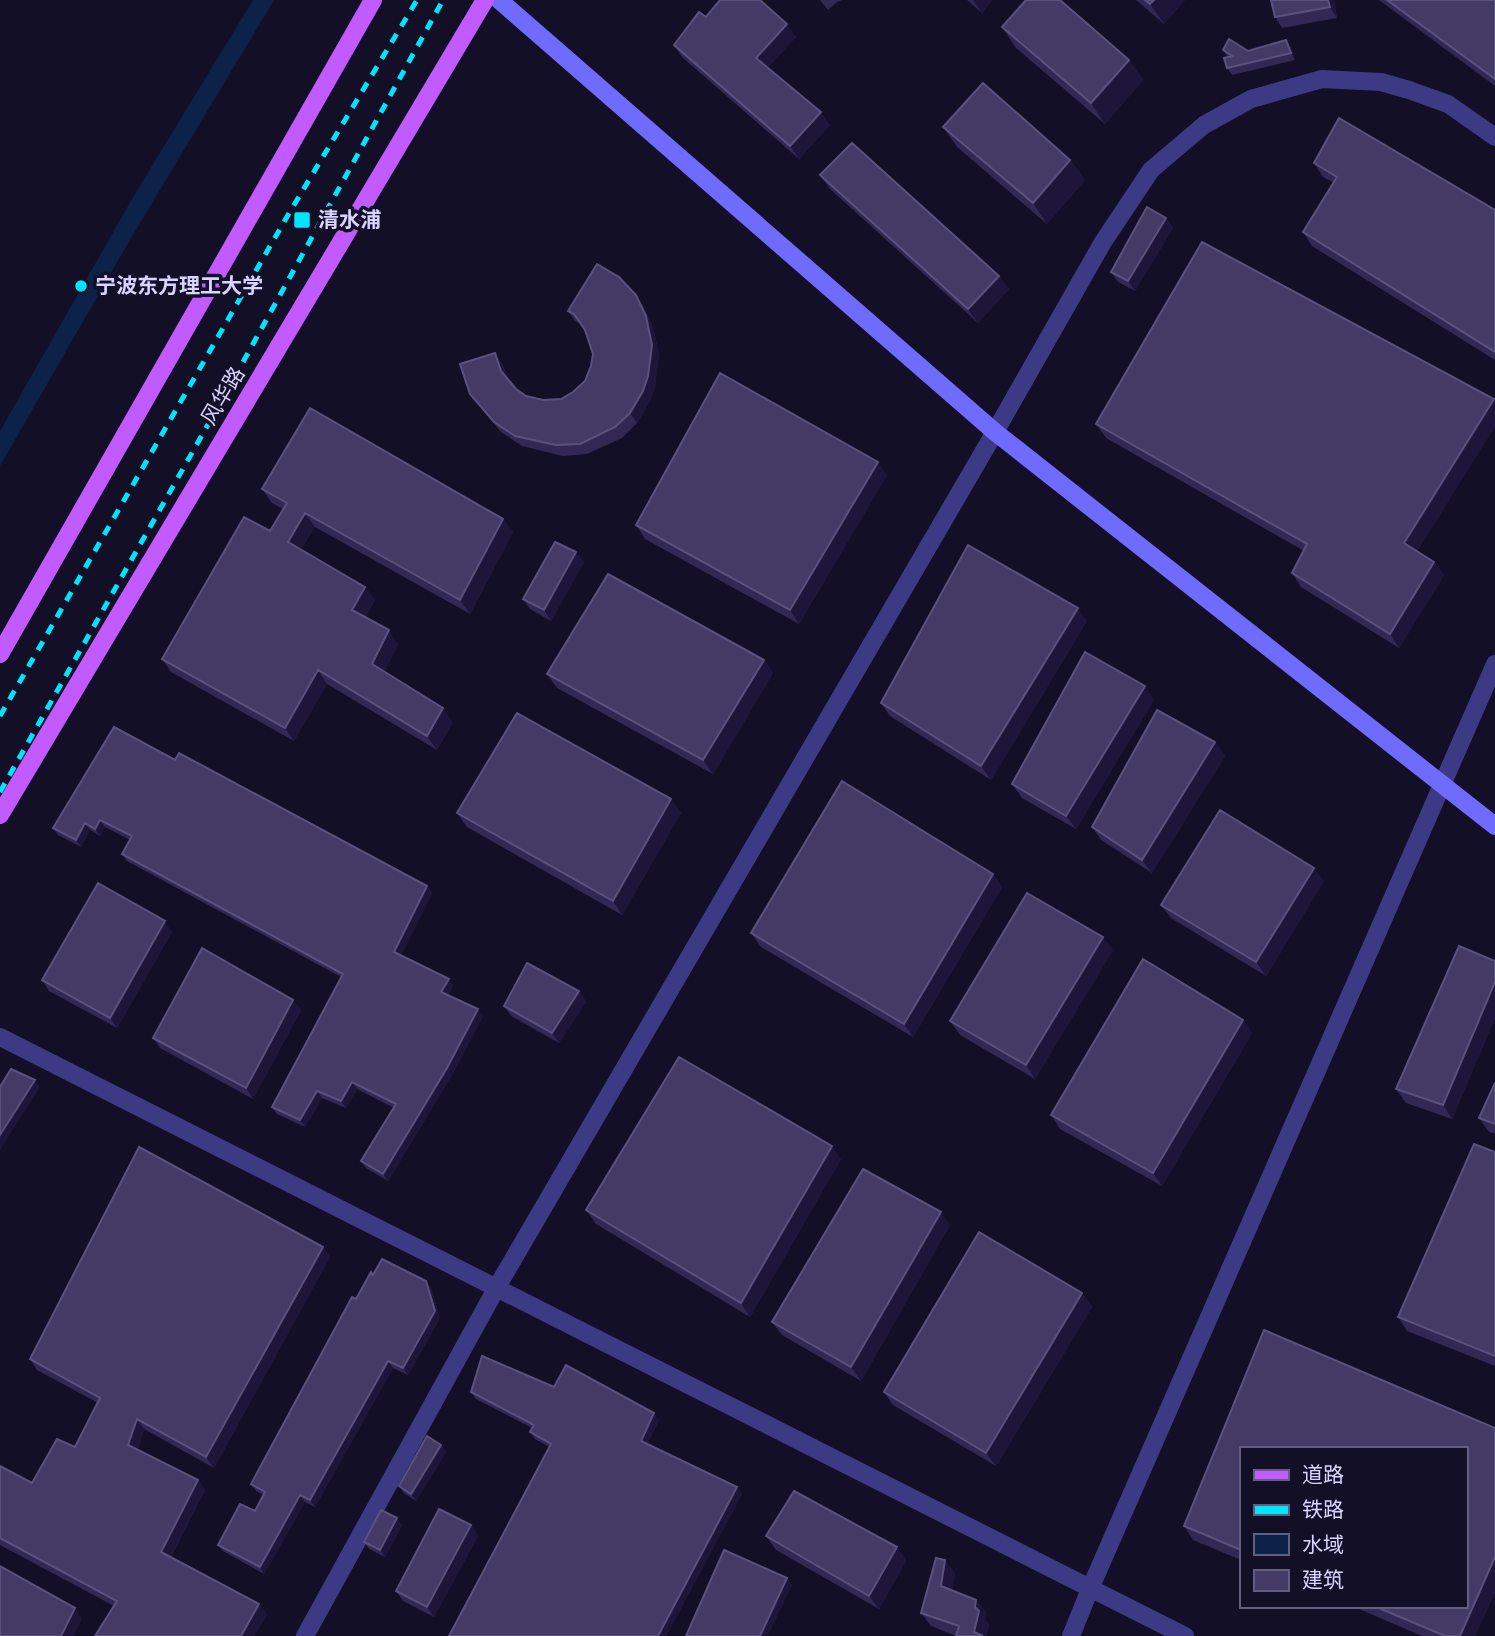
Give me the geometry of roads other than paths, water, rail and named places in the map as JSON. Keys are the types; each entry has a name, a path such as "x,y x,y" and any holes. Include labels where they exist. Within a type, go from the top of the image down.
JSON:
{"main road":[{"path":"0,654 373,0"},
{"name":"风华路","path":"0,815 485,0"},
{"path":"499,0 995,432 1495,826"}],"street":[{"path":"305,1636 496,1287 1103,242 1150,170 1204,125 1251,99 1322,79 1381,82 1409,90 1448,104 1495,137"},
{"path":"1071,1636 1495,664"},
{"path":"0,1037 1185,1636"}],"water":[{"path":"253,0 274,0 131,238 0,466 0,431 136,192"}],"railway":[{"path":"0,716 288,215 417,0"},
{"path":"0,792 227,391 443,0"}],"place":[{"name":"清水浦","path":"302,220"},
{"name":"宁波东方理工大学","path":"81,286"}]}
